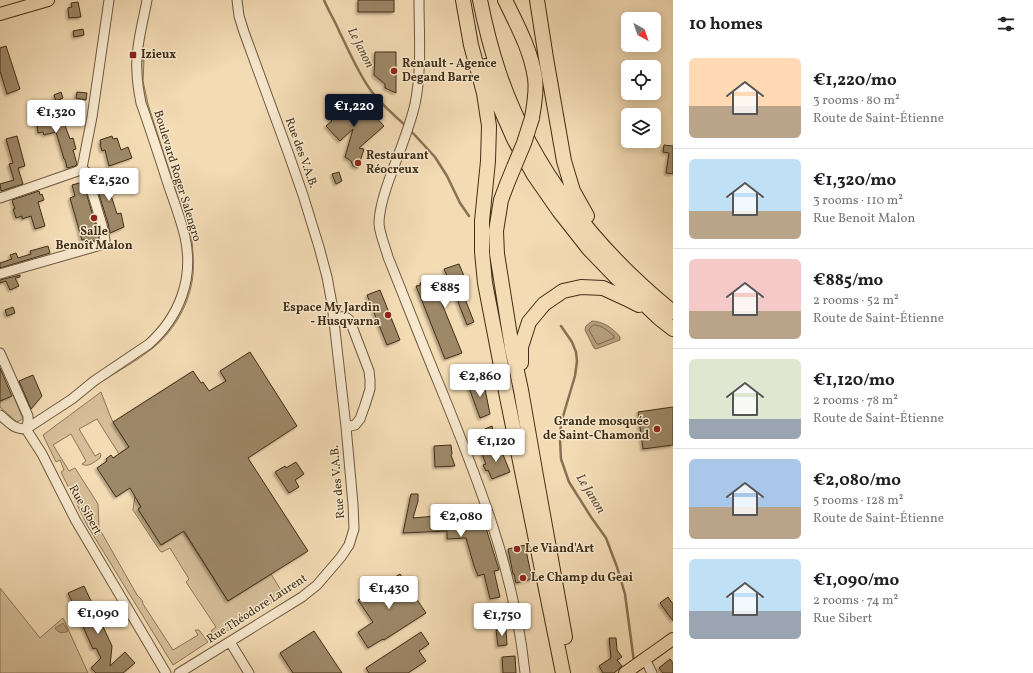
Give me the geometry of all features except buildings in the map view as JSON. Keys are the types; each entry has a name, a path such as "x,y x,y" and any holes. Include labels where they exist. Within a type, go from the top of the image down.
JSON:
{"highway":[{"path":"463,0 471,45 484,93 489,126 488,161 482,221 482,252 485,283 563,673"},
{"path":"468,0 482,56 499,105 514,139 534,175 559,211 589,249 616,277 673,329"},
{"path":"480,0 491,49 508,98 543,166 569,204 596,238 637,281 673,312"},
{"path":"505,0 528,52 535,78 535,102 532,118 524,143 501,200 496,231 497,254 512,348 521,390 572,673"},
{"path":"537,0 564,161 572,191 593,226 596,238"},
{"path":"521,390 521,347 529,322 544,304 564,292 581,286 602,288 629,300 660,318"}],"main road":[{"path":"0,14 48,0"},
{"path":"634,666 673,639"}],"street":[{"path":"0,198 78,171 82,168 92,117 109,0"},
{"name":"Boulevard Roger Salengro","path":"26,429 72,399 94,381 156,338 172,317 185,287 188,261 185,237 142,103 136,72 147,0"},
{"name":"Rue des V.A.B.","path":"237,0 239,16 244,32 304,196 320,247 327,277 333,317 354,504 354,529 349,545 342,557"},
{"path":"419,0 419,69 415,104 384,194 380,211 379,225 382,239 391,263 480,487 506,569 525,673"},
{"path":"0,274 102,245 104,243 105,240 102,225 94,195 86,172 82,168"},
{"name":"Rue des V.A.B.","path":"333,317 346,317 350,321 369,371 370,389 360,419 355,425 346,427"},
{"name":"Rue Sibert","path":"0,353 28,416 26,429 39,450 76,521 166,673"},
{"path":"0,415 13,426 26,429"},
{"name":"Rue Théodore Laurent","path":"179,673 302,597 317,585 342,557"},
{"path":"230,642 249,673"},
{"path":"634,666 652,673"}],"shaded area":[{"path":"142,60 144,60 143,81 148,104 192,241 193,275 189,296 185,306 168,333 147,353 101,382 156,342 191,274 145,101 141,80"},
{"path":"101,392 113,422 148,477 123,451 119,454 97,419 79,429 95,456 100,453 101,455 100,458 93,463 89,465 82,464 86,461 71,434 53,445 69,471 75,468 98,504 99,528 137,595 142,600 143,604 173,650 198,635 195,630 199,630 208,642 173,665 87,525 61,472 64,470 60,460 56,462 43,435"},
{"path":"13,395 23,419 17,422 0,407 0,401"},
{"path":"135,496 141,507 138,509 162,545 177,535 157,504 163,500 228,601 271,574 284,595 216,638 211,631 216,627 186,582 189,579 170,548 162,552 160,551 133,510"},
{"path":"0,588 40,638 63,618 88,673 0,673"}],"water":[{"path":"592,321 600,322 611,328 618,334 620,340 596,349 594,348 585,330 586,326"},
{"path":"63,623 68,631 61,632 55,628"}],"waterway":[{"name":"Le Janon","path":"324,0 355,64 367,85 380,101 407,127"},
{"name":"Le Janon","path":"411,131 435,157 447,176 460,203 469,216"},
{"name":"Le Janon","path":"561,326 572,342 576,352 577,361 575,376 561,423 561,459 569,482 606,538 617,567 625,594 634,662"}],"place":[{"name":"Izieux","path":"133,55"},
{"name":"Renault - Agence Degand Barre","path":"394,71"},
{"name":"Restaurant Réocreux","path":"358,163"},
{"name":"Salle Benoît Malon","path":"94,218"},
{"name":"Espace My Jardin - Husqvarna","path":"388,315"},
{"name":"Grande mosquée de Saint-Chamond","path":"657,429"},
{"name":"Le Viand'Art","path":"517,549"},
{"name":"Le Champ du Geai","path":"523,578"}]}
